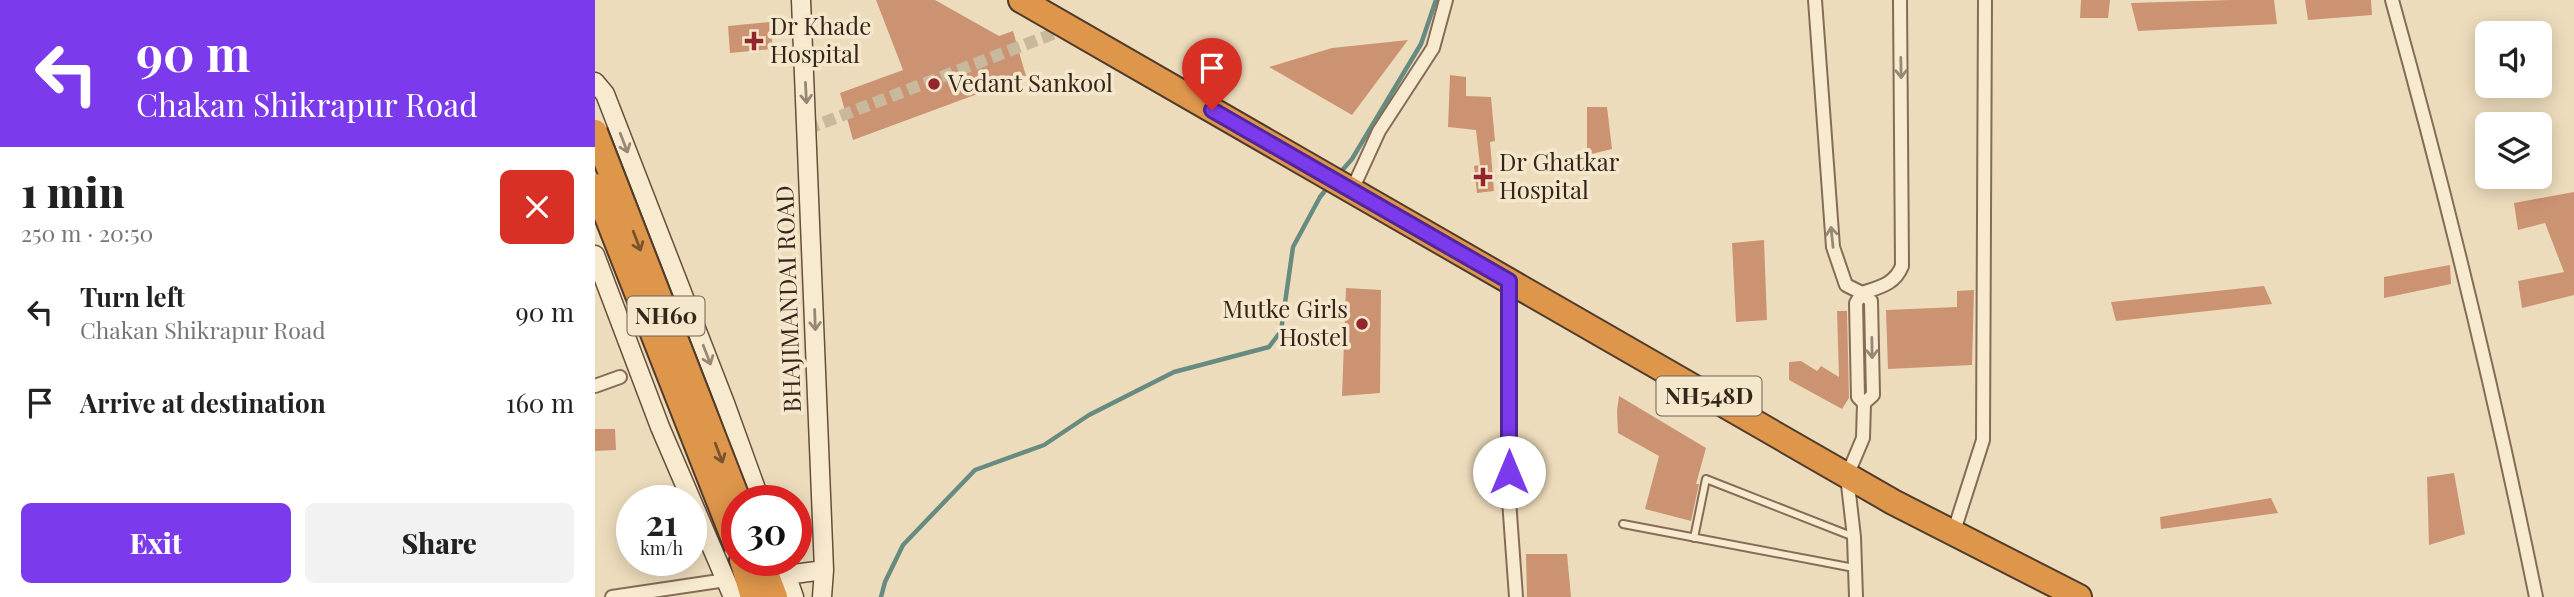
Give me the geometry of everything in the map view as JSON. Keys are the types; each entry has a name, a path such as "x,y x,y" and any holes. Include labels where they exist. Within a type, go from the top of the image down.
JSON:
{"highway":[{"name":"NH548D","path":"1021,0 1847,476 1953,534 2079,597"},
{"name":"NH60","path":"595,132 732,485"},
{"name":"NH60","path":"595,186 721,506"},
{"path":"747,576 754,597"}],"main road":[{"name":"BHAJIMANDAI ROAD","path":"801,0 824,570 822,597"},
{"path":"595,82 605,94 755,485"},
{"path":"595,255 660,427 729,588"},
{"path":"660,427 725,403"},
{"path":"794,597 781,577 824,570"}],"street":[{"path":"1339,183 1379,131 1433,48 1446,0"},
{"path":"1815,0 1833,247 1846,285 1862,293"},
{"path":"1856,597 1854,537 1847,476 1863,438 1864,403 1858,397 1856,303 1862,293 1886,285 1898,276 1902,266 1900,0"},
{"path":"1953,534 1983,440 1985,0"},
{"path":"2392,0 2443,185 2507,454 2536,597"},
{"path":"1509,281 1509,500 1516,597"},
{"path":"595,386 620,377"},
{"path":"612,597 729,588"}],"lane":[{"path":"1694,538 1706,479 1854,537"},
{"path":"1623,524 1854,568"}],"building":[{"name":"Vedant Sankool","path":"876,0 935,0 999,36 1013,31 1026,76 853,140 840,93 903,70"},
{"path":"2081,0 2110,0 2108,18 2080,18"},
{"path":"2274,0 2277,24 2138,31 2131,3"},
{"path":"2305,0 2371,0 2372,15 2308,20"},
{"path":"770,22 773,49 730,53 728,26"},
{"path":"1408,40 1352,115 1269,67 1332,48"},
{"path":"1450,75 1466,77 1466,96 1491,97 1495,141 1490,142 1494,191 1477,193 1474,166 1480,165 1476,130 1448,127"},
{"path":"1587,107 1607,107 1612,149 1587,155"},
{"path":"2574,192 2574,295 2522,308 2518,281 2564,272 2545,223 2518,230 2514,203"},
{"path":"1764,240 1767,320 1736,322 1732,243"},
{"path":"2450,265 2451,284 2384,298 2384,277"},
{"path":"2264,286 2272,304 2116,321 2111,302"},
{"name":"Mutke Girls Hostel","path":"1346,288 1381,290 1380,393 1342,396"},
{"path":"1974,290 1972,365 1888,369 1886,310 1957,307 1957,291"},
{"path":"1837,311 1847,311 1849,398 1842,409 1789,380 1789,362 1801,361 1817,371 1821,366 1839,377"},
{"path":"1619,396 1706,448 1696,484 1699,484 1691,521 1645,509 1659,456 1618,433"},
{"path":"595,429 615,429 616,450 595,451"},
{"path":"2454,473 2465,534 2429,545 2427,477"},
{"path":"2271,498 2278,513 2161,529 2160,517"},
{"path":"1526,554 1567,554 1571,597 1527,597"}],"waterway":[{"path":"1338,175 1352,159 1421,44 1436,0"},
{"path":"881,597 885,582 903,545 975,470 1044,445 1089,415 1174,372 1269,347 1281,331 1293,247 1328,187"}],"tunnel":[{"path":"807,129 1068,28"}],"place":[{"name":"Dr Khade Hospital","path":"754,41"},
{"name":"Vedant Sankool","path":"934,84"},
{"name":"Dr Ghatkar Hospital","path":"1483,177"},
{"name":"Mutke Girls Hostel","path":"1362,324"}],"route":[{"path":"1212,110 1509,281 1509,472"}]}
